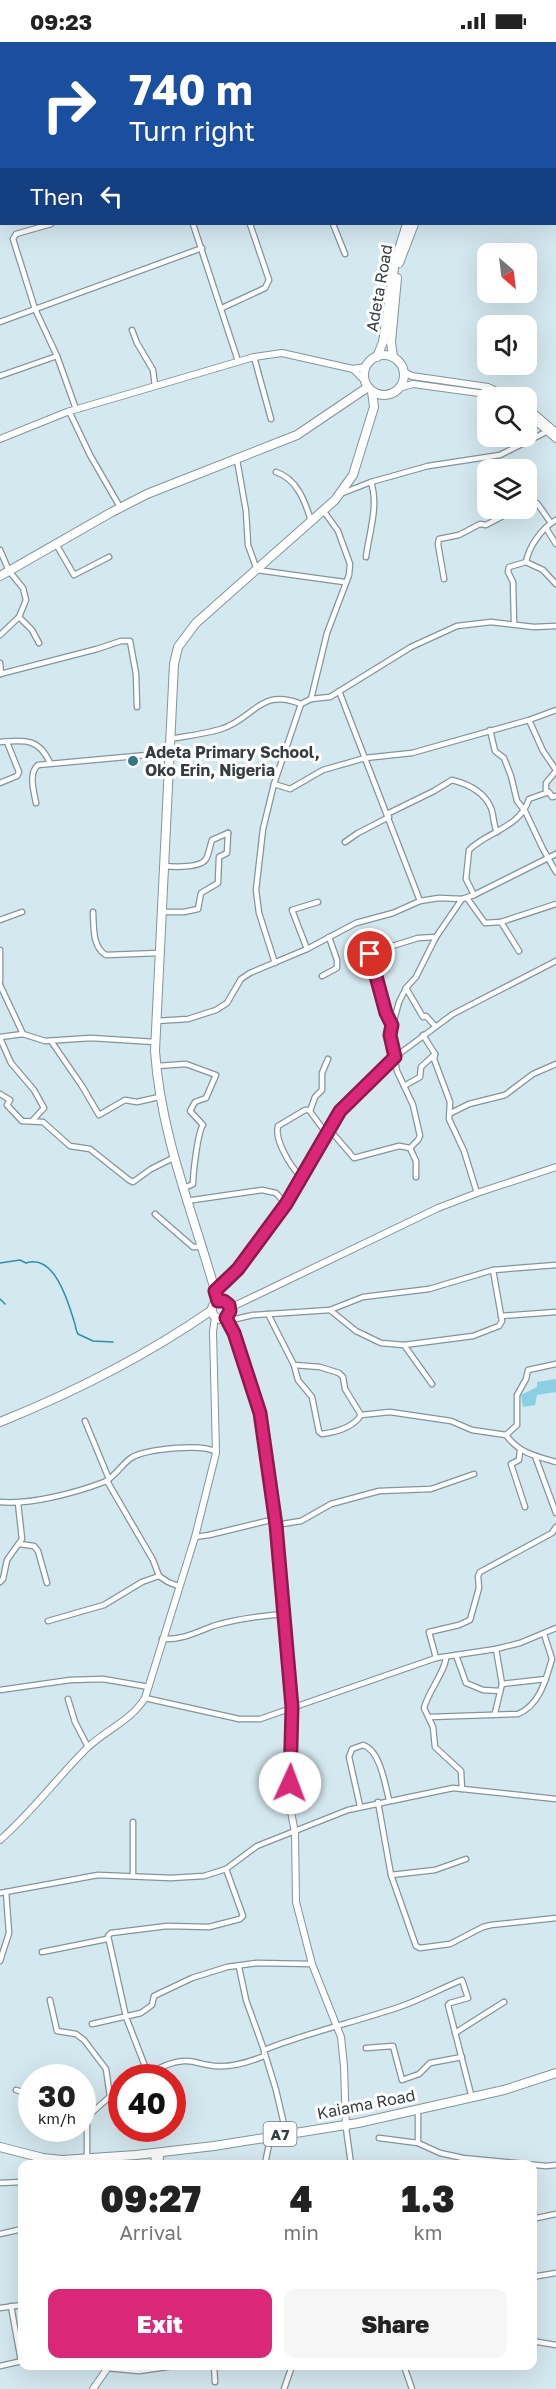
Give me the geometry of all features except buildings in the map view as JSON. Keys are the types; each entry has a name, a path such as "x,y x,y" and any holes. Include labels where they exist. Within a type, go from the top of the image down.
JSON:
{"highway":[{"name":"Kaiama Road","path":"157,2158 286,2133 345,2126 472,2098 556,2075"},
{"name":"Kaiama Road","path":"122,2160 157,2158 232,2147 418,2114 503,2095 556,2075"},
{"name":"Kaiama Road","path":"0,2149 53,2160"},
{"name":"Kaiama Road","path":"0,2149 35,2160"}],"main road":[{"name":"Adeta Road","path":"376,357 383,342 395,262 407,225"},
{"name":"Adeta Road","path":"393,357 391,342 399,263 414,225"},
{"path":"214,1315 218,1301 173,1158 159,1097 156,1066 155,1042 174,664 178,647 196,623 339,494 352,475 374,407 386,395 399,388 403,381 404,372 400,363 393,357 384,355 376,357 366,367 374,407"},
{"path":"368,386 386,395"},
{"path":"0,576 120,507 147,494 297,435 368,386"},
{"path":"0,1422 57,1398 191,1324 214,1315 226,1319 230,1308 224,1301 218,1301"}],"street":[{"path":"48,225 13,236 35,309 57,356 76,409"},
{"path":"193,225 238,361"},
{"path":"222,308 265,288 269,280 250,225"},
{"path":"333,225 345,254"},
{"path":"402,236 403,225"},
{"path":"0,322 202,248"},
{"path":"132,330 153,370 155,386"},
{"path":"0,439 69,411 254,357 282,353 353,369 366,367"},
{"path":"0,376 57,356"},
{"path":"254,357 271,419"},
{"path":"353,369 368,386"},
{"path":"404,372 412,376 488,387"},
{"path":"399,388 413,384 477,393"},
{"path":"69,411 90,455 120,507"},
{"path":"537,418 556,439"},
{"path":"537,420 556,432"},
{"path":"339,494 347,493 371,482 428,466 500,455 548,431"},
{"path":"237,460 246,511 248,545 256,570 344,582"},
{"path":"276,472 285,475 300,491 311,521"},
{"path":"366,557 373,517 374,492 371,482"},
{"path":"526,562 531,549 554,521 537,503"},
{"path":"311,699 327,633 340,600 350,564 338,531 323,510"},
{"path":"444,579 439,539 459,535 480,524 486,525 497,519"},
{"path":"546,528 556,544"},
{"path":"56,544 74,576 109,557"},
{"path":"0,550 9,571 23,588 26,600 19,617 0,635"},
{"path":"514,623 513,582 508,572 509,567 526,562 543,570 556,584"},
{"path":"19,617 32,630 39,642"},
{"path":"275,963 259,913 256,890 263,829 274,784 301,704 311,699 326,699 411,647 457,626 491,622 534,627 556,626"},
{"path":"0,663 1,674 98,649 121,640 130,641 136,674 137,707"},
{"path":"339,691 420,901"},
{"path":"170,739 223,729 275,698 286,698 301,704"},
{"path":"274,784 290,789 323,770 365,758 412,753 529,720 556,710"},
{"path":"529,720 543,751 556,771 546,783 546,793"},
{"path":"490,730 495,751 504,758 518,801 556,872"},
{"path":"0,742 33,742 40,747 50,763"},
{"path":"0,783 17,776 19,772 7,742"},
{"path":"36,803 32,773 38,765 170,753"},
{"path":"345,842 362,830 452,780 461,782 481,793 492,809 492,820 497,832"},
{"path":"474,896 466,879 469,850 511,825 525,811 529,799 549,792 552,797 556,796"},
{"path":"161,912 184,912 198,909 201,893 218,883 219,857 227,853 228,833 212,840 203,862 181,868 164,866"},
{"path":"156,1021 195,1017 216,1010 232,998 241,979 356,924 393,913 420,901 474,896 556,854"},
{"path":"464,898 485,923 501,922 556,904"},
{"path":"410,1148 420,1136 413,1106 397,1071 390,1035 392,1025 406,988 416,977 436,937 464,898"},
{"path":"307,949 292,910 318,902"},
{"path":"0,920 22,912"},
{"path":"93,912 96,946 101,952 106,955 159,953"},
{"path":"501,922 519,951"},
{"path":"322,976 337,968 338,960 329,937"},
{"path":"392,1025 386,1013 370,953 418,938 436,937"},
{"path":"0,950 0,983 23,1034"},
{"path":"215,1291 238,1269 286,1204 328,1131 351,1100 395,1057 435,1026 486,996 555,961 556,968"},
{"path":"406,988 423,1017 426,1016 435,1026"},
{"path":"33,1120 44,1108 34,1090 11,1063 0,1037 23,1034 51,1041 91,1038 155,1042"},
{"path":"423,1035 435,1054 450,1102 449,1119 464,1151 477,1192"},
{"path":"51,1041 99,1115 125,1100 137,1101 159,1097"},
{"path":"404,1086 420,1077 421,1067 435,1054"},
{"path":"310,1111 315,1097 322,1090 321,1073 328,1059"},
{"path":"156,1066 186,1064 216,1075 206,1098 195,1102 190,1111 203,1125 198,1131 198,1150 192,1184 182,1189"},
{"path":"451,1113 469,1104 505,1095 533,1074 556,1064"},
{"path":"0,1094 10,1100 8,1106 22,1121 43,1122 70,1146 90,1149 133,1182 151,1169 173,1158"},
{"path":"302,1177 290,1164 277,1130 278,1126 305,1110 310,1111 354,1158 399,1146 410,1148"},
{"path":"410,1148 416,1161 416,1177"},
{"path":"230,1308 438,1208 477,1192 556,1167"},
{"path":"186,1201 262,1190 276,1193 286,1204"},
{"path":"155,1214 193,1247 201,1247"},
{"path":"350,2160 345,2126 344,2066 338,2027 312,1964 296,1902 294,1833 289,1801 292,1707 275,1522 260,1413 234,1333 226,1319 330,1310 363,1297 429,1289 493,1270 556,1264"},
{"path":"330,1310 356,1331 381,1342 404,1345 448,1341 487,1332 499,1326 501,1316 493,1270"},
{"path":"501,1316 556,1312"},
{"path":"268,1314 294,1365 298,1380 311,1395 319,1432 322,1434 340,1430 357,1422 361,1415"},
{"path":"0,1839 24,1818 88,1747 133,1715 145,1698 195,1537 216,1453 214,1315"},
{"path":"404,1345 432,1384"},
{"path":"294,1365 320,1367 339,1373 343,1377 350,1399 361,1415"},
{"path":"506,1435 517,1425 517,1395 528,1370 556,1365"},
{"path":"361,1415 390,1412 451,1420 472,1430 506,1435 520,1450 556,1462"},
{"path":"85,1421 108,1480 153,1560 159,1576 178,1586"},
{"path":"0,1502 18,1503 83,1489 108,1480 129,1459 161,1449 198,1447 211,1449 216,1453"},
{"path":"520,1450 519,1460 511,1464 525,1507"},
{"path":"535,1456 555,1502 556,1512"},
{"path":"195,1537 275,1522 301,1521 331,1504 379,1491 431,1489 474,1474"},
{"path":"0,1582 3,1579 4,1564 23,1535 18,1503"},
{"path":"436,1658 429,1632 470,1620 479,1588 480,1572 552,1533 556,1527"},
{"path":"19,1544 34,1546 38,1551 47,1583"},
{"path":"48,1621 104,1605 142,1582 159,1576"},
{"path":"162,1639 189,1637 213,1626 246,1618 284,1614"},
{"path":"145,1698 247,1720 260,1719 436,1658 496,1649 556,1628"},
{"path":"430,1717 518,1714 528,1710 536,1701 552,1659 544,1634"},
{"path":"495,1713 502,1684 496,1649"},
{"path":"456,1655 466,1683 483,1690 500,1691"},
{"path":"446,1657 446,1665 437,1676 424,1708 430,1717 435,1747 461,1771 462,1789"},
{"path":"0,1690 70,1680 103,1679 149,1687"},
{"path":"502,1684 546,1679"},
{"path":"68,1699 75,1722 88,1747"},
{"path":"360,1806 349,1757 352,1749 363,1745 372,1749 381,1767 389,1800"},
{"path":"0,1961 9,1934 3,1893 98,1875 189,1878 204,1876 226,1869 256,1846 360,1806 453,1788 556,1798"},
{"path":"378,1802 391,1875 417,1947 450,1944 483,1927 556,1918"},
{"path":"133,1822 133,1875"},
{"path":"391,1875 435,1870 466,1859"},
{"path":"42,1952 107,1939 111,1933 167,1926 209,1927 240,1919 243,1916 226,1869"},
{"path":"107,1939 126,2017 144,2064"},
{"path":"92,2024 141,2013 150,2006 154,1996 192,1978 227,1966 240,1967 257,1963 312,1964"},
{"path":"240,1967 246,2000 265,2052 286,2133"},
{"path":"172,2064 192,2060 209,2066 231,2066 289,2040 405,2005 462,1980 468,1998 450,2003 448,2006 472,2098"},
{"path":"50,2000 57,2031 76,2034 84,2040 105,2066 108,2085"},
{"path":"455,2033 504,2002"},
{"path":"366,2048 393,2046 402,2079 419,2074 430,2063 462,2057"},
{"path":"96,2109 108,2099"},
{"path":"418,2114 418,2144"},
{"path":"379,2138 418,2144 440,2153 463,2158 484,2160"},
{"path":"266,2160 270,2139"},
{"path":"86,2142 87,2160"},
{"path":"537,2165 556,2165"},
{"path":"0,2183 18,2182"},
{"path":"537,2218 556,2214"},
{"path":"0,2234 18,2230"},
{"path":"537,2276 556,2273"},
{"path":"0,2308 18,2305"},
{"path":"11,2306 18,2341"},
{"path":"537,2342 556,2345"},
{"path":"0,2366 18,2362"},
{"path":"93,2389 106,2370"},
{"path":"214,2370 215,2382"},
{"path":"284,2389 291,2370"},
{"path":"405,2370 412,2389"}],"shaded area":[{"path":"556,1379 556,1392 537,1395 535,1405 523,1407 521,1395 537,1387 537,1382"}],"waterway":[{"path":"0,1263 20,1260 44,1265 52,1272 64,1291 78,1334 93,1341 113,1342"},
{"path":"0,1299 5,1304"}],"place":[{"name":"Adeta Primary School, Oko Erin, Nigeria","path":"133,761"}],"route":[{"path":"290,1783 292,1707 276,1525 260,1413 234,1333 226,1318 230,1311 229,1305 224,1301 218,1301 215,1291 238,1269 286,1204 340,1111 395,1057 390,1035 392,1025 386,1013 370,954"}]}
